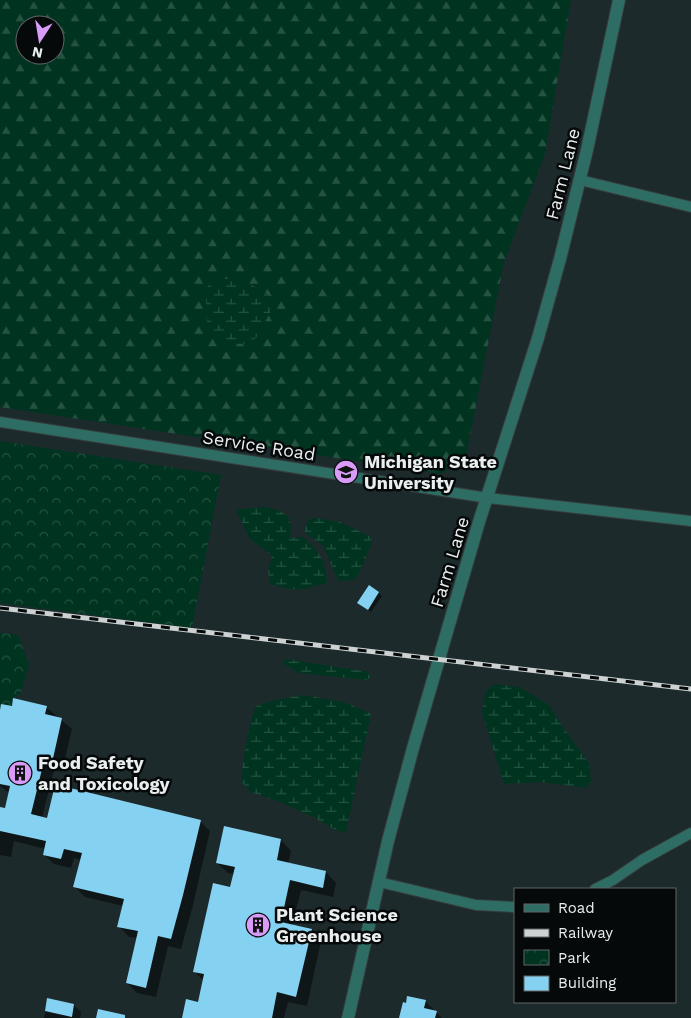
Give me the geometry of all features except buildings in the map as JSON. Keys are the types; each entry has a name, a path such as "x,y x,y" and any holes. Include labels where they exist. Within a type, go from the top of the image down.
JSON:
{"street":[{"name":"Farm Lane","path":"348,1018 379,882 413,748 538,338 580,180 619,0"},
{"path":"580,180 691,207"},
{"name":"Service Road","path":"0,422 488,498 691,521"},
{"path":"597,888 691,833"},
{"path":"379,882 476,905 514,907"}],"shaded area":[{"name":"Michigan State University","path":"0,0 691,0 691,1018 0,1018"}],"green space":[{"path":"0,0 571,0 545,154 504,262 466,456 441,474 0,407"},
{"path":"209,278 244,280 270,296 270,313 256,338 244,344 227,343 207,327 206,300"},
{"path":"0,441 221,475 192,628 0,603"},
{"path":"264,507 277,510 286,515 291,524 290,538 303,537 314,548 321,557 325,568 327,584 299,589 279,587 271,584 268,571 272,558 270,554 250,539 237,512 239,509"},
{"path":"316,518 340,522 371,537 372,543 354,580 339,581 323,546 306,533 304,529 309,519"},
{"path":"0,633 18,635 29,664 21,693 13,698 12,706 2,704 0,710"},
{"path":"283,660 368,672 371,677 366,680 299,673 284,664"},
{"path":"495,684 519,687 549,705 589,763 591,781 586,788 542,782 504,784 482,712 486,691"},
{"path":"303,695 344,702 371,714 346,832 337,831 315,818 280,802 250,792 241,781 248,734 256,706"}],"railway":[{"path":"0,608 691,689"}],"place":[{"name":"Michigan State University","path":"346,472"},
{"name":"Food Safety and Toxicology","path":"20,773"},
{"name":"Plant Science Greenhouse","path":"258,925"}]}
